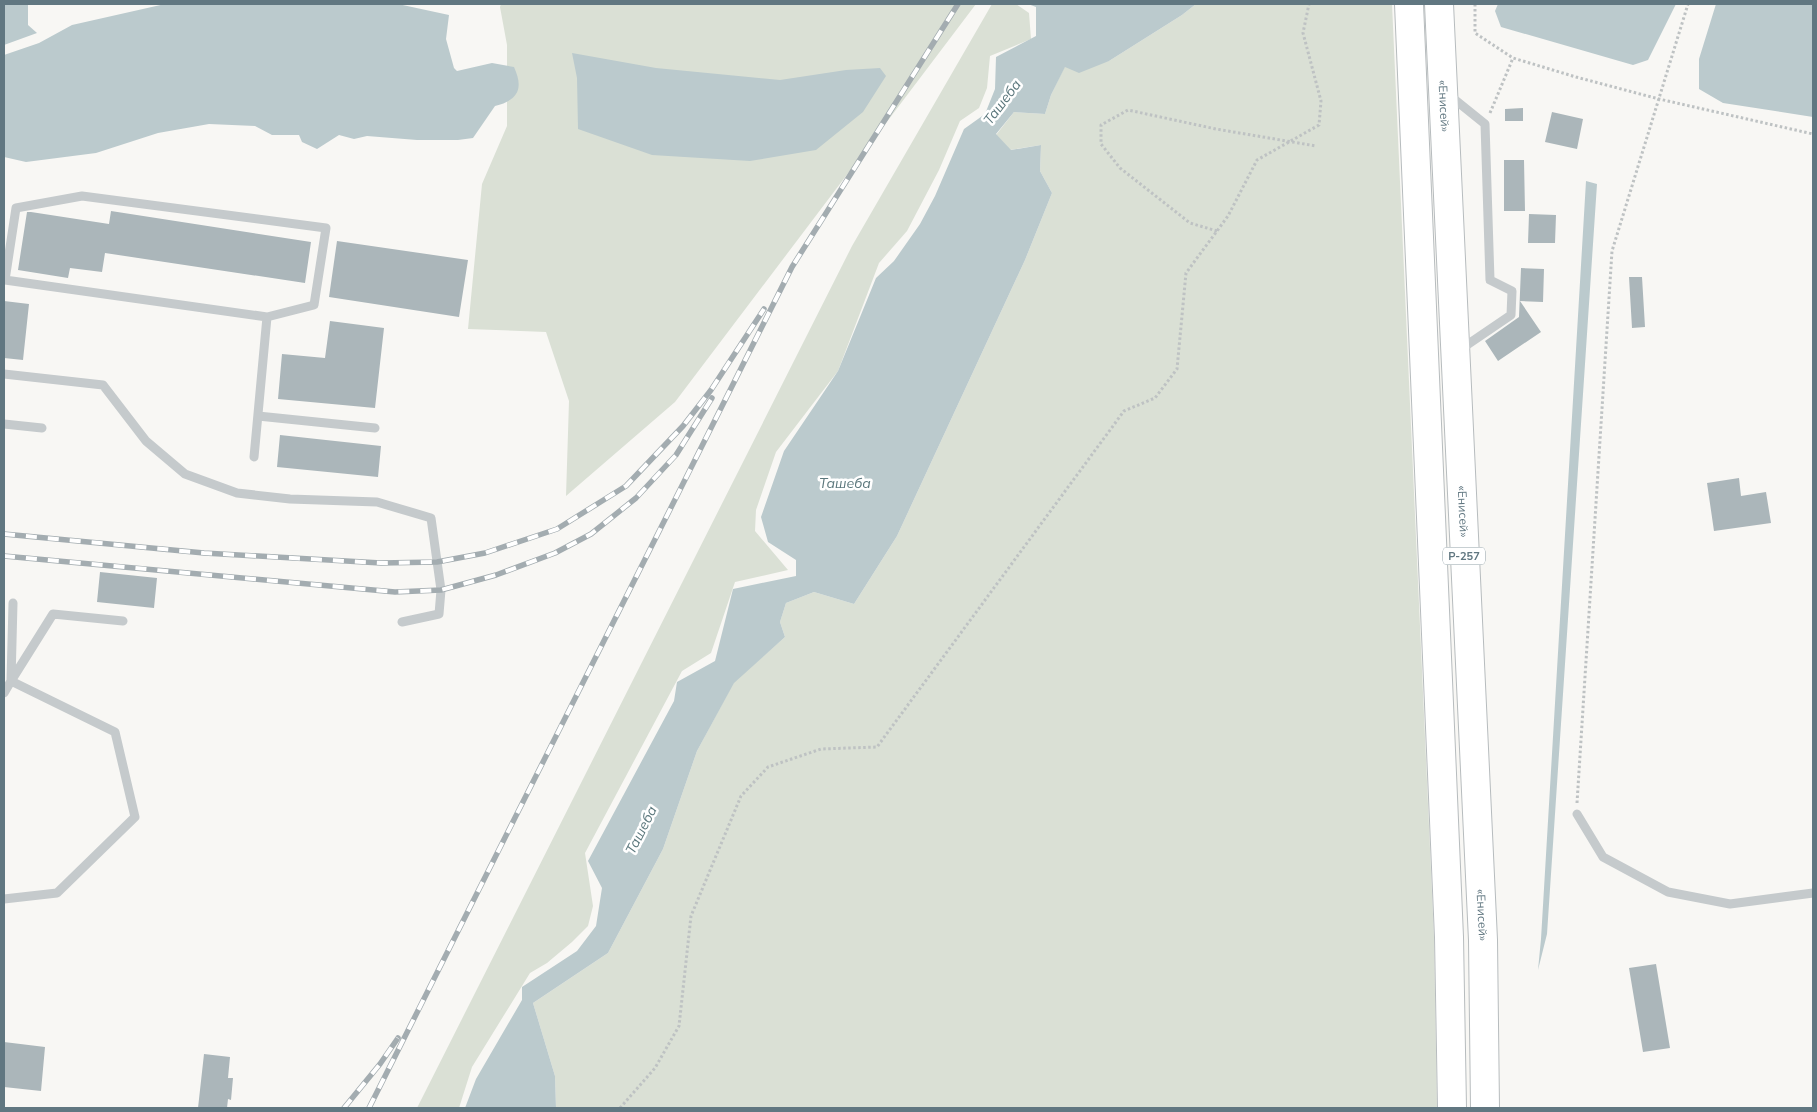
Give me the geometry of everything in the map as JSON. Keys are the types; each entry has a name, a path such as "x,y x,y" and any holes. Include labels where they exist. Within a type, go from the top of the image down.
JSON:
{"highway":[{"name":"Р-257","path":"1409,4 1449,937 1452,1108"},
{"name":"«Енисей»","path":"1439,4 1483,940 1485,1108"}],"lane":[{"path":"1443,90 1485,124 1490,280 1512,291 1511,315 1454,353"},
{"path":"82,196 326,228 314,305 267,317 4,279 16,208 82,196"},
{"path":"254,457 267,317"},
{"path":"4,374 103,385 146,441 185,474 237,493 290,499 377,502 431,518 441,590 439,614 402,622"},
{"path":"258,416 375,428"},
{"path":"4,424 42,428"},
{"path":"11,681 12,603"},
{"path":"4,694 53,614 123,621"},
{"path":"4,899 57,894 135,817 115,732 11,681"},
{"path":"1577,814 1603,857 1668,892 1730,904 1813,892"}],"path":[{"path":"620,1108 655,1068 679,1026 690,916 741,796 768,767 821,749 877,747 1124,411 1155,398 1176,369 1186,273 1228,216 1257,160 1318,125 1321,101 1303,33 1309,4"},
{"path":"1475,4 1475,33 1513,58 1659,100 1813,134"},
{"path":"1577,814 1612,251 1688,4"},
{"path":"1485,124 1513,58"},
{"path":"1217,231 1190,223 1120,168 1101,144 1101,125 1128,110 1216,129 1316,146"}],"shaded area":[{"path":"501,4 976,4 675,402 566,496 569,401 546,332 468,329 482,184 507,126 507,45"},
{"path":"992,4 1016,4 1029,13 1031,39 990,56 987,88 979,108 960,121 939,170 907,231 879,263 838,371 776,452 756,510 755,531 788,570 735,582 711,653 682,671 585,853 593,906 588,926 547,963 530,973 472,1067 459,1108 417,1108 852,246"},
{"path":"1196,4 1392,4 1434,937 1437,1108 556,1108 555,1076 533,1003 608,953 663,849 697,751 734,682 785,637 780,622 786,603 814,592 854,604 897,536 1025,260 1052,193 1040,171 1041,145 1010,150 996,135 1014,112 1045,114 1051,95 1065,66 1109,61 1182,15"}],"water":[{"path":"4,4 28,4 28,25 37,33 4,45"},
{"path":"165,4 398,4 449,15 446,39 454,68 457,71 492,63 514,67 518,82 517,92 514,97 503,104 495,106 473,138 458,140 417,140 367,136 354,139 339,135 317,149 302,142 299,135 272,135 255,126 209,124 158,133 96,153 26,162 4,157 4,55 39,43 72,25"},
{"name":"Ташеба","path":"1028,4 1196,4 1182,15 1109,61 1079,73 1065,67 1051,95 1045,114 1014,112 996,134 1011,150 1041,145 1040,171 1052,193 1025,260 897,536 854,604 814,592 786,603 780,622 785,637 734,683 697,751 663,849 608,953 533,1003 555,1076 556,1108 465,1108 476,1079 522,1000 522,987 577,951 596,926 602,888 588,861 674,701 677,682 715,661 733,589 796,576 796,560 768,542 761,517 784,451 838,371 876,278 894,261 920,224 935,196 964,129 985,114 995,89 996,57 1036,36 1036,7"},
{"path":"1498,4 1676,4 1648,60 1633,65 1501,27 1495,11"},
{"path":"1716,4 1813,4 1813,117 1723,103 1699,89 1699,59"},
{"path":"572,53 656,68 780,80 846,70 880,68 886,76 863,112 816,150 750,161 652,155 578,129 577,78"},
{"path":"1586,181 1597,184 1547,934 1538,970 1541,939"}],"building":[{"path":"1523,108 1523,121 1505,121 1505,109"},
{"path":"1552,112 1583,119 1577,149 1545,142"},
{"path":"1504,160 1524,160 1525,211 1504,211"},
{"path":"111,211 311,242 305,283 105,253 102,272 70,268 68,278 18,270 27,212 109,224"},
{"path":"1529,214 1556,215 1555,243 1528,243"},
{"path":"337,241 468,260 459,317 329,297"},
{"path":"1521,268 1544,269 1543,302 1520,301 1541,332 1498,361 1485,341 1519,317"},
{"path":"1629,277 1642,277 1645,327 1632,328"},
{"path":"4,301 29,304 23,360 4,358"},
{"path":"330,321 384,328 375,408 278,399 282,354 325,358"},
{"path":"280,435 381,446 378,477 277,467"},
{"path":"1739,478 1741,496 1766,492 1771,523 1714,531 1707,483"},
{"path":"100,572 157,578 154,608 97,602"},
{"path":"1656,964 1670,1048 1643,1052 1629,968"},
{"path":"4,1042 45,1047 41,1091 4,1087"},
{"path":"204,1054 230,1057 228,1078 233,1078 231,1100 228,1099 227,1108 198,1108"}],"railway":[{"path":"369,1108 792,267 958,4"},
{"path":"4,534 204,553 381,563 437,562 485,553 557,529 626,486 683,426 711,390 764,309"},
{"path":"4,556 395,592 441,590 496,575 555,553 591,534 636,498 676,455 712,398"},
{"path":"344,1108 380,1064 398,1038"}]}
